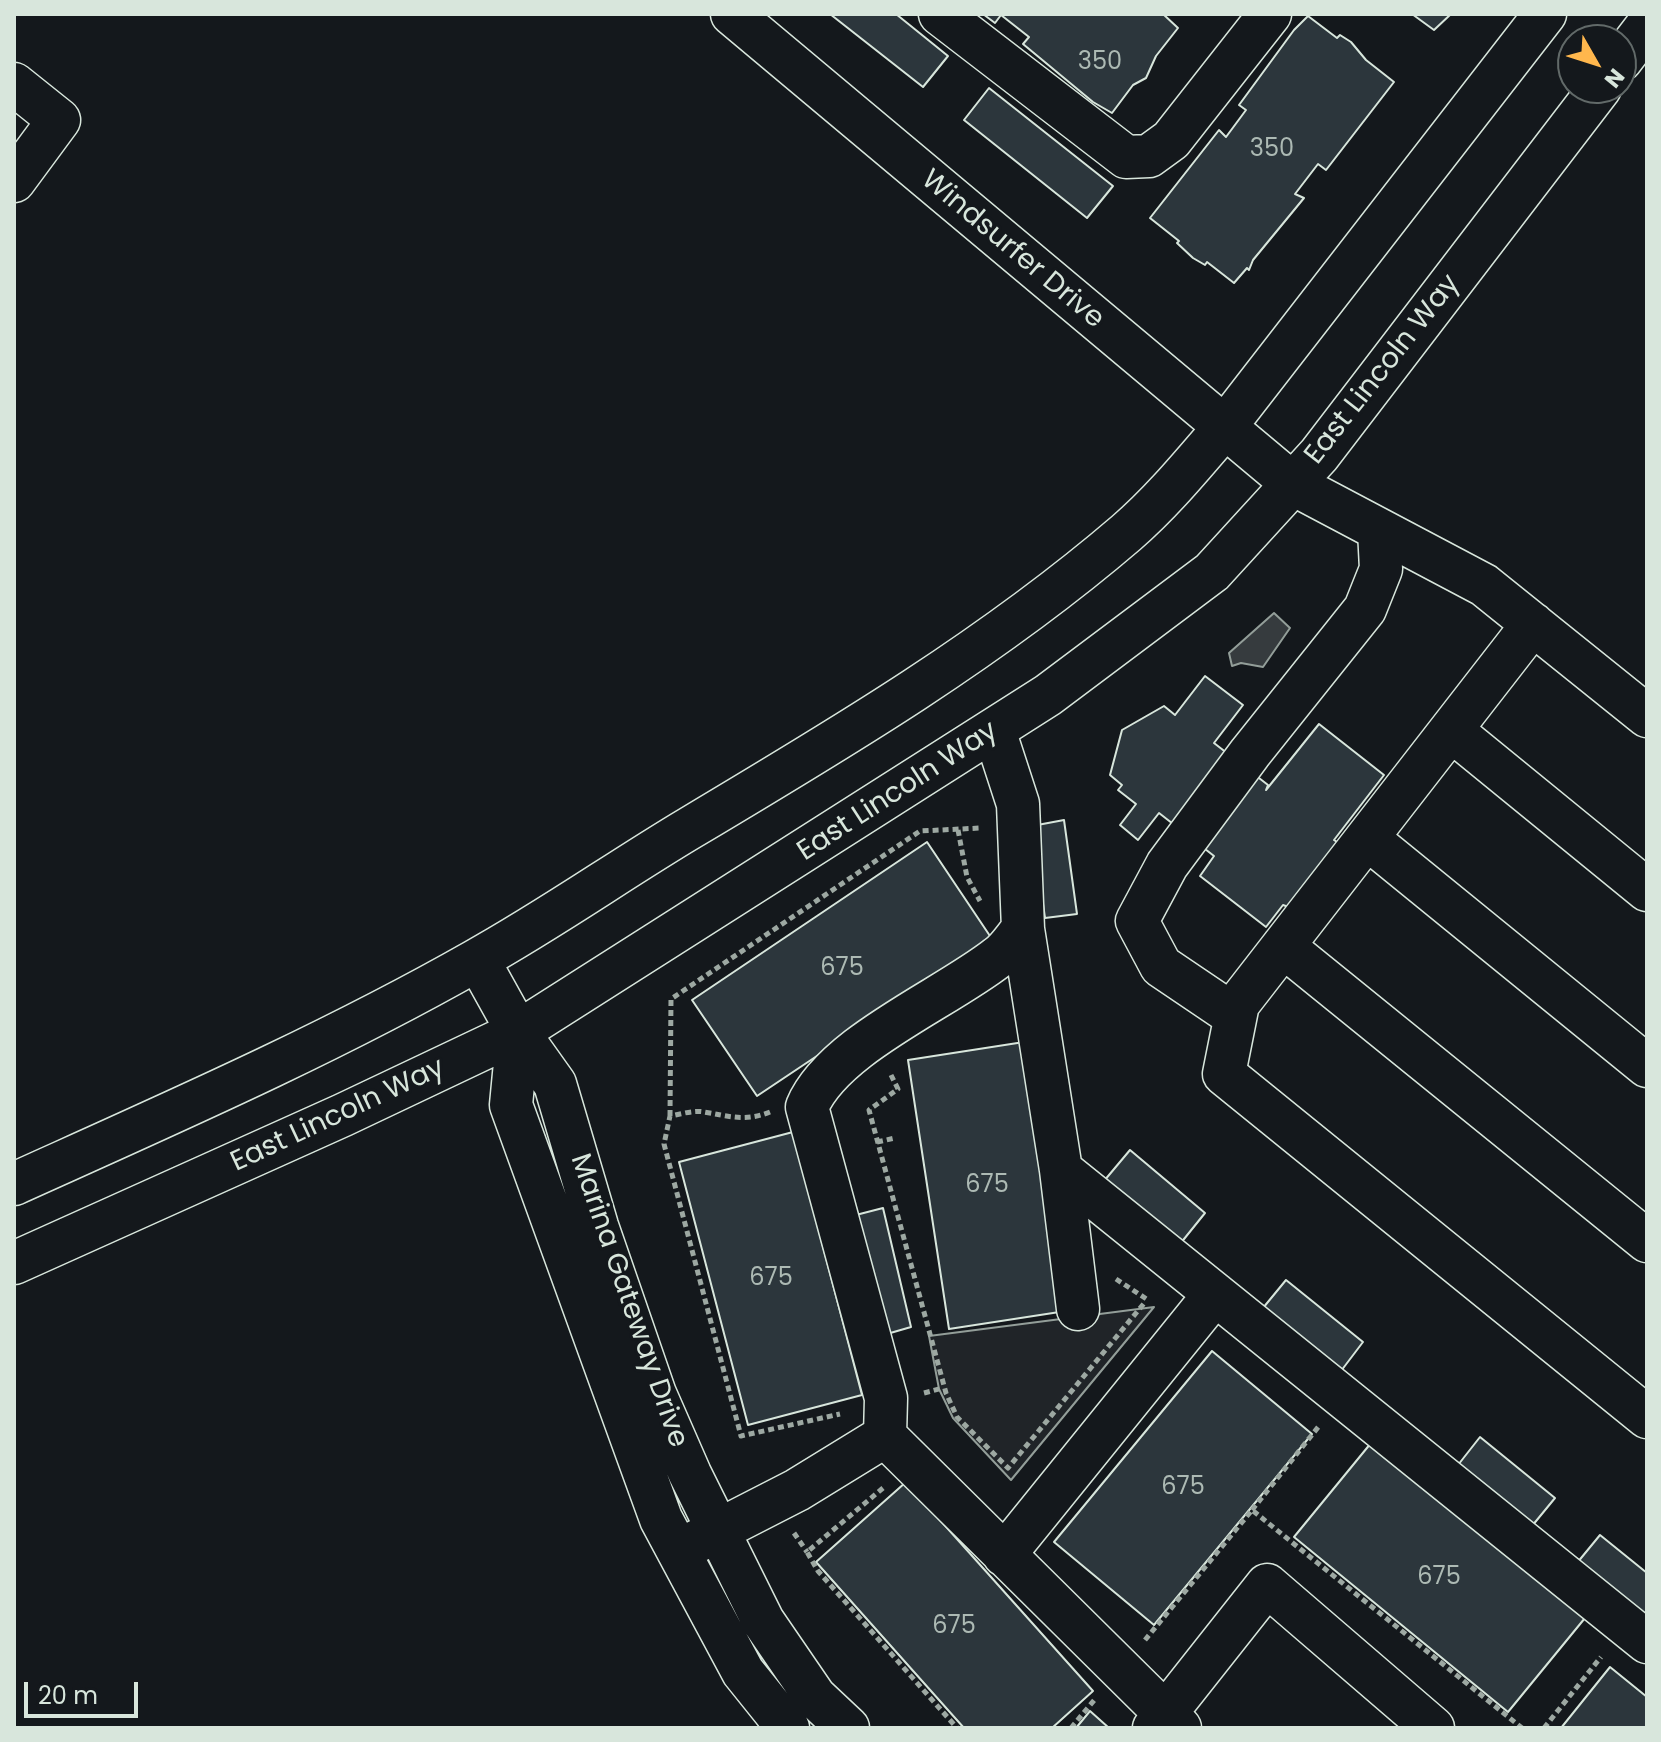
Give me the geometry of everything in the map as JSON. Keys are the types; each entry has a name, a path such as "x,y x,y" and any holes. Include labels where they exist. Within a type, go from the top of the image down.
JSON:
{"street":[{"name":"Windsurfer Drive","path":"732,14 1293,484 1484,585 1647,716"},
{"path":"940,14 1126,157 1149,156 1171,140 1270,14"},
{"path":"14,1184 208,1096 478,960 777,778 850,729 915,693 1126,533 1170,491 1224,428 1545,14"},
{"path":"14,84 59,120 14,181"},
{"name":"East Lincoln Way","path":"14,1263 343,1115 518,1032 1048,695 1212,572 1293,484 1319,455 1588,104"},
{"path":"1235,1016 1161,966 1137,921 1176,852 1365,609 1381,569 1379,530"},
{"path":"1533,624 1238,1004 1224,1074 1647,1417"},
{"path":"994,730 1018,804 1023,929 1061,1170 1078,1309"},
{"path":"1451,730 1647,890"},
{"path":"1367,838 1647,1066"},
{"path":"1023,929 1001,955 842,1061 818,1085 809,1103 886,1398 885,1436 1166,1724 1267,1585 1433,1728"},
{"path":"1283,946 1647,1241"},
{"name":"Marina Gateway Drive","path":"478,960 518,1032 555,1084 597,1226 655,1394 718,1530 763,1621 815,1697 848,1728"},
{"name":"Marina Gateway Drive","path":"518,1032 511,1105 661,1519 743,1672 788,1728"},
{"path":"1061,1170 1647,1642"},
{"path":"1004,1555 1215,1294"},
{"path":"678,1551 797,1490 885,1436"}],"path":[{"path":"845,1413 741,1436 664,1144 670,1116 671,999 920,831 984,828"},
{"path":"958,830 967,877 981,904"},
{"path":"885,1062 898,1089 869,1110 943,1388 957,1417 1008,1468 1146,1301"},
{"path":"670,1116 702,1111 727,1119 756,1117 809,1103"},
{"path":"877,1142 895,1138"},
{"path":"1252,1510 1321,1422"},
{"path":"890,1481 807,1552 818,1571 957,1728"},
{"path":"1544,1728 1605,1651"},
{"path":"1071,1728 1098,1697"}],"shaded area":[{"path":"1274,613 1290,628 1263,667 1241,663 1232,666 1229,653"},
{"path":"1154,1307 1011,1480 953,1418 939,1389 929,1336"}],"building":[{"path":"830,14 896,14 948,56 923,87"},
{"path":"983,14 1163,14 1178,28 1156,56 1146,78 1133,85 1112,113 1093,102 1023,44 1029,37 1001,15 995,23"},
{"path":"1412,14 1451,14 1434,30"},
{"path":"1308,16 1337,38 1340,35 1351,42 1366,60 1394,82 1326,170 1318,164 1295,194 1304,198 1253,260 1249,270 1247,268 1234,283 1207,262 1205,265 1193,258 1177,243 1179,241 1150,218 1219,130 1226,137 1246,110 1239,105 1294,30"},
{"path":"989,88 1113,186 1087,218 964,120"},
{"path":"1205,676 1243,705 1214,743 1268,785 1266,790 1319,724 1384,775 1334,840 1340,844 1291,908 1283,905 1266,927 1200,876 1214,856 1159,813 1138,840 1120,825 1136,804 1118,790 1122,785 1110,775 1122,730 1164,706 1175,715"},
{"path":"1064,820 1077,914 1045,918 1032,826"},
{"path":"927,842 992,939 757,1096 692,1000"},
{"path":"1024,1042 1066,1311 949,1329 908,1060"},
{"path":"793,1132 862,1395 748,1425 679,1162"},
{"path":"1130,1150 1205,1213 1180,1244 1104,1181"},
{"path":"883,1208 911,1327 880,1336 852,1216"},
{"path":"1286,1280 1363,1342 1341,1371 1263,1308"},
{"path":"1212,1351 1312,1434 1154,1625 1054,1542"},
{"path":"1480,1437 1555,1498 1532,1526 1458,1465"},
{"path":"1371,1443 1585,1618 1508,1712 1294,1537"},
{"path":"906,1482 1093,1691 1052,1728 964,1728 816,1562"},
{"path":"1600,1535 1647,1573 1647,1619 1577,1563"},
{"path":"1610,1667 1647,1697 1647,1728 1561,1728"},
{"path":"1090,1711 1109,1728 1076,1728"}]}
